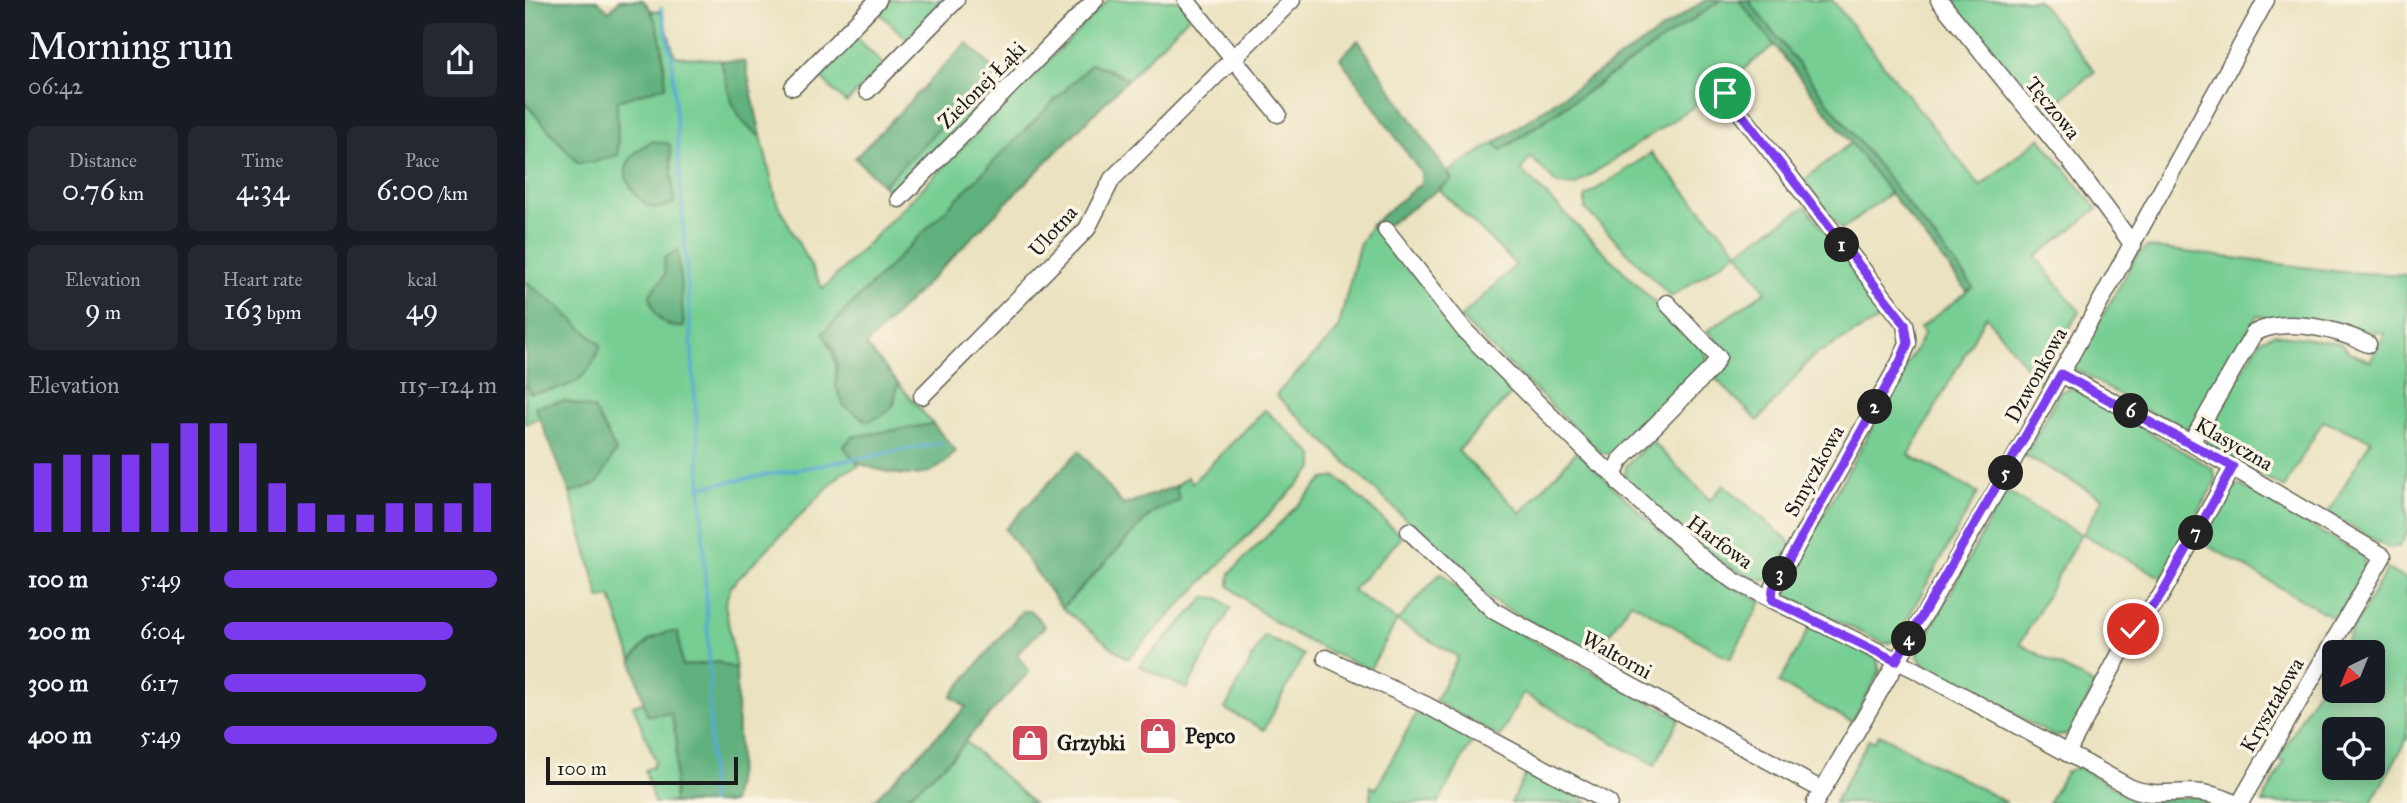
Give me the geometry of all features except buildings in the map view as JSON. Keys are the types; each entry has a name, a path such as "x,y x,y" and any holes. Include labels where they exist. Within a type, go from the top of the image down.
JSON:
{"street":[{"path":"793,87 878,0"},
{"path":"867,91 956,0"},
{"name":"Zielonej Łąki","path":"899,199 1095,0"},
{"path":"1186,0 1278,114"},
{"name":"Ulotna","path":"922,396 1087,229 1112,180 1292,0"},
{"name":"Tęczowa","path":"1939,0 2086,181 2133,245"},
{"name":"Dzwonkowa","path":"1819,796 2061,374 2266,0"},
{"name":"Smyczkowa","path":"1725,93 1905,324 1909,335 1900,362 1773,588 1772,600"},
{"name":"Harfowa","path":"1386,230 1454,320 1597,462 1614,474 1620,484 1705,560 1736,582 1896,661 2139,791 2202,791 2234,803"},
{"path":"1614,474 1620,461 1712,368 1718,357 1667,303"},
{"path":"2191,443 2254,332 2266,326 2292,325 2354,337 2368,344"},
{"name":"Klasyczna","path":"2061,374 2191,443 2383,556"},
{"path":"2067,753 2133,629 2160,597 2233,467"},
{"name":"Waltorni","path":"1409,531 1494,611 1819,796"},
{"name":"Kryształowa","path":"2240,803 2383,556"},
{"path":"1326,658 1426,705 1609,803"}],"green space":[{"path":"525,0 597,0 609,11 620,0 643,0 649,8 661,40 666,86 617,101 618,155 578,163 525,103"},
{"path":"886,0 948,0 908,40 876,10"},
{"path":"1108,0 1178,0 1190,15 1128,79 1105,68 823,333 834,359 836,387 894,405 898,383 933,424 852,437 844,446 859,466 843,472 731,586 725,604 736,669 717,662 682,667 678,632 648,641 632,660 611,597 600,599 570,493 598,483 594,410 565,401 536,406 540,418 525,424 525,381 530,393 528,283 525,284 525,103 578,163 617,100 664,61 652,10 662,12 675,56 721,60 737,113 751,130 761,136 777,203 823,289"},
{"path":"1705,0 1721,0 1501,150 1494,143"},
{"path":"1721,0 1739,0 1774,45 1708,97 1574,186 1557,184 1531,157 1521,170 1706,353 1707,363 1614,454 1601,453 1460,318 1516,265 1439,189 1452,180 1448,172 1494,143 1502,150"},
{"path":"1739,0 1748,0 1973,287 1967,291"},
{"path":"1748,0 1832,0 1980,186 2040,138 2097,209 2036,257 2079,311 2039,383 1986,316 1909,455 1978,493 1895,641 1885,644 1787,597 1785,584 1924,334 1920,328 1973,287"},
{"path":"1949,0 2038,0 2095,71 2041,115"},
{"path":"852,34 884,65 846,103 814,71"},
{"path":"1358,40 1452,180 1376,233 1371,225 1421,183 1421,173 1340,58"},
{"path":"967,43 996,71 883,185 855,158"},
{"path":"721,60 745,62 761,136 751,130 737,113"},
{"path":"1092,63 1128,79 866,345 898,383 890,409 882,416 867,421 844,406 836,387 837,365 834,351 823,333"},
{"path":"996,71 1006,81 893,195 883,185"},
{"path":"652,141 670,144 674,203 660,208 652,207 641,200 631,188 626,175 627,164 632,156"},
{"path":"1851,143 1890,193 1842,230 1804,180"},
{"path":"1651,153 1738,251 1806,206 1889,314 1813,356 1758,421 1714,377 1732,357 1707,331 1766,291 1738,252 1671,297 1585,209 1585,197"},
{"path":"1371,225 1515,390 1458,451 1521,513 1577,451 1672,543 1715,578 1762,601 1730,659 1631,602 1594,657 1489,599 1276,395 1338,330 1359,246"},
{"path":"2147,247 2342,272 2407,275 2407,533 2400,546 2388,548 2328,513 2371,440 2323,421 2284,488 2208,445 2206,435 2260,340 2274,334 2341,343 2349,352 2370,361 2385,333 2257,316 2193,426 2180,430 2073,368 2137,255"},
{"path":"678,250 684,327 664,323 653,307 650,294 665,275 664,258"},
{"path":"527,283 558,306 601,345 596,358 583,376 566,386 530,393 525,381"},
{"path":"2073,388 2213,469 2216,480 2162,578 2083,534 2103,498 2025,456 2060,391"},
{"path":"565,401 594,409 616,451 598,483 570,493 535,406"},
{"path":"1265,410 1314,455 1314,468 1127,659 1062,608 1153,512 1179,501 1176,486 1187,477 1192,483"},
{"path":"933,424 956,451 940,466 923,474 904,475 865,466 856,461 844,446 852,437"},
{"path":"1651,440 1710,500 1724,485 1792,544 1773,578 1759,582 1710,557 1625,479 1626,466"},
{"path":"1079,451 1123,505 1176,486 1179,501 1153,512 1062,608 1005,529"},
{"path":"1337,477 1402,537 1352,590 1397,621 1370,669 1295,635 1263,614 1229,586 1230,573 1324,479"},
{"path":"2240,485 2364,557 2364,577 2339,621 2200,541 2230,488"},
{"path":"2005,491 2081,534 2020,644 2095,685 2069,734 2053,736 1923,664 1917,655"},
{"path":"2387,569 2407,580 2407,739 2385,778 2385,717 2322,717 2322,780 2384,780 2371,803 2262,803 2284,762 2278,759 2322,681 2322,704 2385,704 2385,640 2346,640"},
{"path":"1441,573 1487,616 1680,718 1655,765 1523,693 1500,737 1435,701 1458,657 1397,621"},
{"path":"1206,597 1219,598 1231,608 1187,689 1139,666"},
{"path":"1022,611 1031,611 1045,626 1017,654 1029,672 954,755 900,803 871,803 966,707 951,696"},
{"path":"1811,625 1877,658 1880,671 1852,722 1779,683"},
{"path":"667,632 678,632 682,666 717,662 736,669 739,765 732,803 671,803 674,801 677,741 671,713 647,715 632,660 648,641"},
{"path":"1264,636 1304,655 1264,730 1225,709"},
{"path":"644,702 647,715 671,713 677,741 674,801 654,803 645,770 653,767 655,760 633,705"},
{"path":"1418,710 1473,740 1438,803 1370,803 1371,786 1376,789"},
{"path":"1879,734 2007,803 1834,803 1869,739 1874,742"},
{"path":"965,741 1033,803 900,803 946,763"},
{"path":"2078,767 2135,799 2210,797 2219,803 2048,803 2066,772"},
{"path":"1528,770 1589,803 1511,803"}],"waterway":[{"path":"661,8 672,56 700,472 710,680 710,803"},
{"path":"701,487 942,443"}],"place":[{"name":"Pepco","path":"1158,736"},
{"name":"Grzybki","path":"1030,743"}],"route":[{"path":"1725,93 1905,324 1909,335 1906,351 1773,588 1772,600 1896,661 2061,374 2233,467 2160,597 2133,629"}]}
